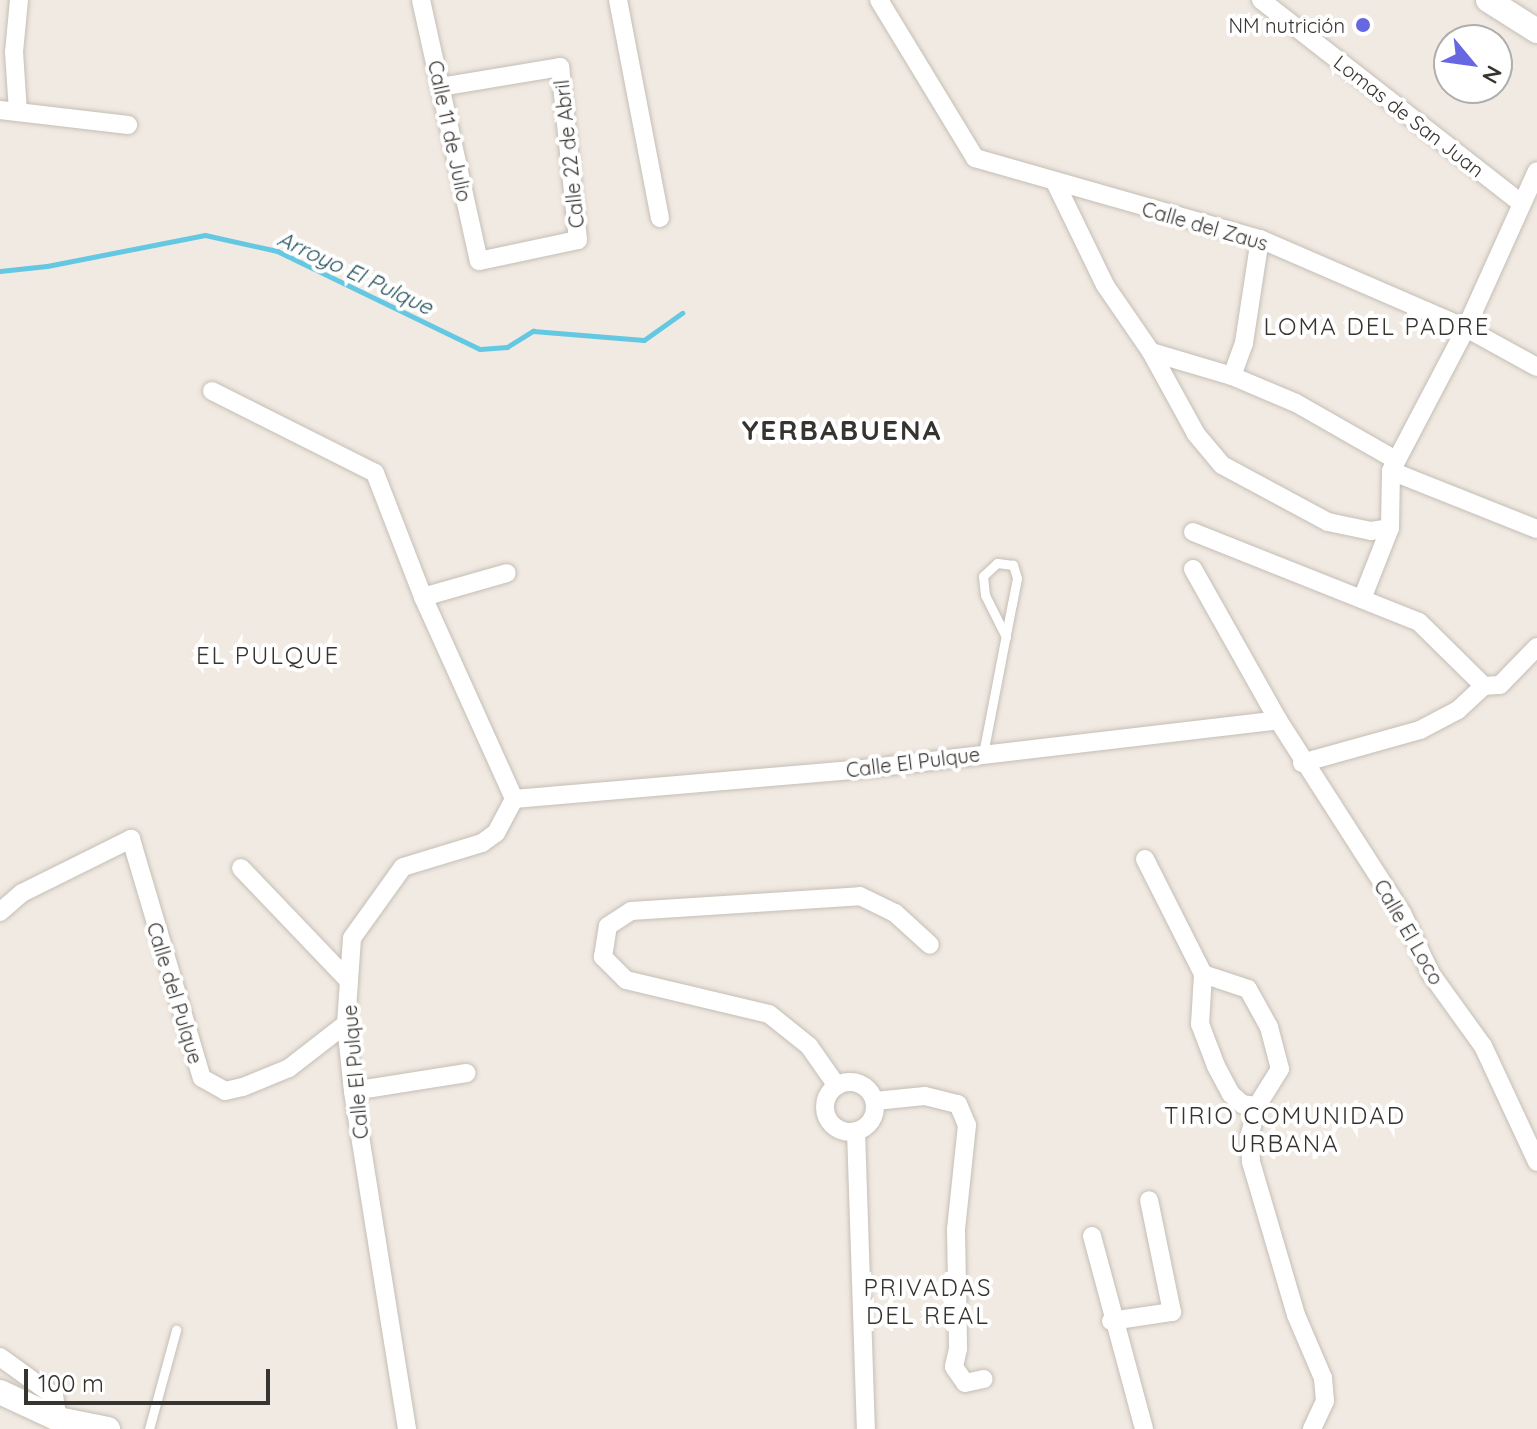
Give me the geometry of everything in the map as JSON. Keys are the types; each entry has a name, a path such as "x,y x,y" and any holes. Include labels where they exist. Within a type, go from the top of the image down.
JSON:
{"main road":[{"path":"1488,0 1537,31"},
{"path":"0,1392 58,1419 108,1429"}],"street":[{"path":"19,0 9,111 128,125"},
{"name":"Calle 11 de Julio","path":"421,0 479,261"},
{"path":"618,0 660,218"},
{"name":"Calle del Zaus","path":"879,0 959,138 975,158 1056,184 1260,239 1466,328 1537,367"},
{"name":"Lomas de San Juan","path":"1261,0 1520,202"},
{"name":"Calle 22 de Abril","path":"441,87 560,67 578,240 479,261"},
{"path":"1362,599 1390,528 1394,466 1466,328 1520,202 1537,171"},
{"path":"1056,184 1105,285 1151,352 1189,423 1222,465 1328,522 1371,531 1390,528"},
{"path":"1232,376 1244,343 1260,239"},
{"path":"1151,352 1232,376 1296,403 1394,466 1537,529"},
{"path":"212,391 375,473 423,597 514,799"},
{"path":"1193,532 1419,622 1484,686"},
{"path":"1193,569 1299,756 1420,730 1458,710 1484,686 1500,685 1537,647"},
{"path":"423,597 507,573"},
{"name":"Calle El Pulque","path":"407,1429 353,1091 346,1024 352,938 403,867 482,843 496,833 514,799 983,754 1278,720"},
{"name":"Calle El Loco","path":"1299,756 1402,913 1431,974 1483,1046 1537,1162"},
{"name":"Calle del Pulque","path":"0,912 22,893 131,839 202,1078 225,1091 243,1087 289,1068 346,1024"},
{"path":"1145,859 1203,974 1200,1024 1216,1066 1231,1094 1242,1104 1257,1106"},
{"path":"241,868 349,981"},
{"path":"837,1086 809,1046 769,1014 626,980 603,957 608,926 631,911 860,896 895,913 930,945"},
{"path":"1203,974 1248,989 1269,1027 1280,1069 1257,1106 1250,1134 1251,1162 1296,1315 1323,1378 1325,1401 1312,1429"},
{"path":"353,1091 467,1073"},
{"path":"837,1086 860,1084 875,1101"},
{"path":"837,1086 825,1110 842,1131 856,1131 868,1125 875,1101"},
{"path":"875,1101 925,1096 958,1104 967,1125 956,1229 958,1349 954,1367 965,1383 984,1379"},
{"path":"856,1131 865,1426"},
{"path":"1111,1321 1172,1312 1149,1200"},
{"path":"1092,1236 1111,1321 1144,1429"},
{"path":"0,1357 54,1396 58,1419"}],"lane":[{"path":"983,754 1006,637 1017,578 1013,565 997,563 983,576 985,595 1006,637"},
{"path":"149,1429 176,1330"}],"waterway":[{"name":"Arroyo El Pulque","path":"0,271 47,266 205,235 277,251 480,349 507,347 533,331 644,340 682,313"}],"place":[{"name":"NM nutrición","path":"1363,25"}],"district":[{"name":"LOMA DEL PADRE","path":"1377,327"},
{"name":"YERBABUENA","path":"842,430"},
{"name":"EL PULQUE","path":"268,656"},
{"name":"TIRIO COMUNIDAD URBANA","path":"1285,1130"},
{"name":"PRIVADAS DEL REAL","path":"928,1302"}]}
